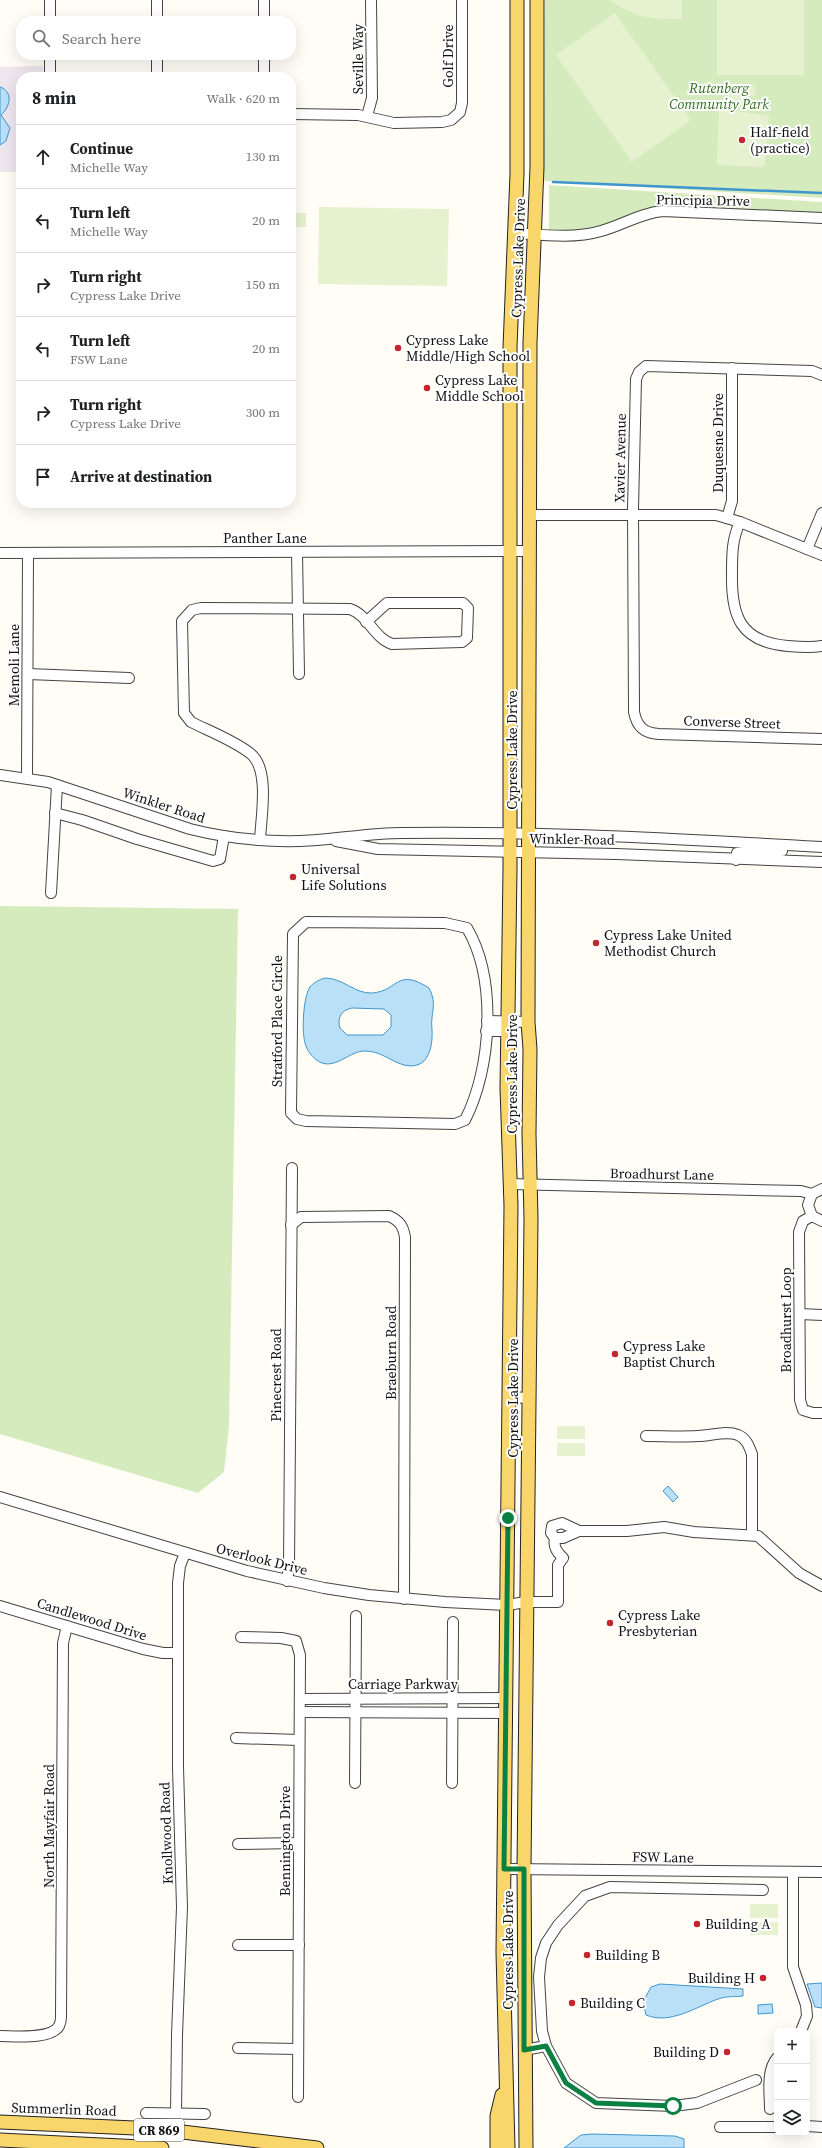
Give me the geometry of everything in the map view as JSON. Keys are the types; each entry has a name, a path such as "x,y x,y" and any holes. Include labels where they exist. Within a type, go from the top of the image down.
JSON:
{"main road":[{"name":"Cypress Lake Drive","path":"508,2148 503,1952 510,1184 508,1026 510,348 517,174 517,0"},
{"name":"Cypress Lake Drive","path":"526,2148 524,2050 524,1869 530,1185 528,1134 530,1049 528,1022 529,515 530,343 537,167 537,0"},
{"path":"496,2148 497,2116 506,2075"},
{"name":"Summerlin Road","path":"0,2122 157,2129 317,2148"},
{"name":"CR 869","path":"0,2140 162,2148"}],"street":[{"path":"50,0 50,16"},
{"path":"157,0 157,16"},
{"path":"264,0 264,16"},
{"name":"Seville Way","path":"367,116 372,98 371,0"},
{"name":"Golf Drive","path":"367,116 394,123 424,123 451,120 460,112 462,103 462,0"},
{"path":"50,60 50,72"},
{"path":"157,60 157,72"},
{"path":"264,60 264,72"},
{"path":"296,114 367,116"},
{"name":"Principia Drive","path":"515,233 583,235 605,230 640,215 663,212 822,218"},
{"name":"Xavier Avenue","path":"642,730 636,721 634,712 635,388 636,379 639,372 646,366 654,365 812,371 822,375"},
{"name":"Duquesne Drive","path":"727,518 732,501 732,368"},
{"path":"807,549 822,513"},
{"path":"529,515 716,515 740,522 822,555"},
{"path":"740,522 736,531 732,549 732,603 740,621 751,634 767,643 794,647 822,646"},
{"name":"Panther Lane","path":"0,553 529,551"},
{"path":"297,552 299,674"},
{"name":"Memoli Lane","path":"27,778 28,553"},
{"path":"260,840 263,786 258,763 250,753 191,722 184,713 181,626 184,617 196,608 350,609 358,613 366,622 382,639 392,644 462,642 467,638 468,608 463,603 387,603 366,622"},
{"path":"28,674 129,678"},
{"name":"Converse Street","path":"642,730 659,734 822,739"},
{"name":"Winkler Road","path":"0,775 27,778 57,785 190,829 224,836 260,840 301,841 322,838 402,833 509,834 674,838 822,847"},
{"path":"51,893 57,785"},
{"path":"55,813 213,861 220,859 224,836"},
{"name":"Winkler Road","path":"322,838 378,849 528,852 822,862"},
{"path":"736,860 737,853 744,851 787,851 806,846"},
{"name":"Stratford Place Circle","path":"306,922 445,923 467,928 478,950 484,978 486,1026 487,1048 472,1106 465,1120 455,1124 306,1121 297,1119 291,1113 292,934 306,922"},
{"path":"486,1026 508,1026 528,1022"},
{"name":"Pinecrest Road","path":"287,1581 289,1567 292,1168"},
{"name":"Broadhurst Lane","path":"510,1184 777,1190 801,1191 812,1194"},
{"path":"822,1189 812,1194 808,1205 812,1216 822,1221"},
{"name":"Braeburn Road","path":"291,1225 301,1217 390,1216 398,1220 403,1227 405,1237 404,1599"},
{"name":"Broadhurst Loop","path":"812,1216 803,1221 799,1232 800,1400 804,1410 813,1413 822,1413"},
{"path":"800,1314 822,1315"},
{"path":"509,1397 529,1398"},
{"path":"646,1436 697,1436 724,1433 742,1437 747,1442 752,1454 752,1535"},
{"name":"Overlook Drive","path":"0,1497 185,1553 287,1581 339,1591 404,1599 507,1605 526,1602 558,1602 558,1565 563,1558 556,1551 554,1543 555,1538"},
{"path":"579,1531 567,1524 556,1523 551,1529 552,1536 555,1538 570,1536 579,1531 627,1531 664,1527 694,1532 758,1536 809,1581 822,1586"},
{"name":"Knollwood Road","path":"176,2113 176,2035 182,1907 178,1767 178,1579 185,1553"},
{"name":"Candlewood Drive","path":"0,1606 148,1650 178,1653"},
{"path":"355,1783 356,1616"},
{"path":"452,1783 453,1622"},
{"name":"North Mayfair Road","path":"0,2036 45,2035 53,2032 59,2026 62,2008 63,1642 67,1626"},
{"name":"Bennington Drive","path":"241,1637 281,1638 296,1641 300,1655 298,2097"},
{"name":"Carriage Parkway","path":"300,1698 506,1698"},
{"name":"Carriage Parkway","path":"300,1712 506,1713"},
{"path":"236,1738 300,1740"},
{"path":"238,1844 299,1843"},
{"name":"FSW Lane","path":"504,1869 822,1872"},
{"path":"683,1871 683,1887"},
{"path":"793,1872 793,1967 806,2005 807,2016 802,2028"},
{"path":"756,2080 697,2103 672,2106 596,2103 566,2083 546,2046 542,2032 539,1977 541,1958 546,1943 558,1925 585,1896 610,1887 683,1887 729,1890 763,1890"},
{"path":"238,1945 299,1944"},
{"path":"524,2050 546,2046"},
{"path":"238,2048 298,2049"},
{"path":"770,2110 770,2075 772,2064 774,2062"},
{"path":"146,2113 205,2114"},
{"path":"720,2126 774,2126"},
{"path":"810,2126 822,2127"}],"shaded area":[{"path":"43,66 43,72 16,72 16,172 0,172 0,67"}],"green space":[{"name":"Rutenberg Community Park","path":"545,0 822,0 822,198 544,181"},
{"path":"610,0 682,0 682,19 644,17 628,11"},
{"path":"717,0 804,0 804,75 717,75"},
{"path":"615,13 691,120 632,162 556,55"},
{"path":"716,83 755,85 755,96 743,95 742,105 728,105 728,95 715,94"},
{"name":"Half-field (practice)","path":"719,108 769,116 765,165 761,167 717,165"},
{"path":"549,185 822,202 822,223 659,217 590,239 549,238"},
{"path":"319,207 449,209 447,286 318,284"},
{"path":"296,213 306,213 306,227 296,227"},
{"path":"0,906 238,909 229,1426 224,1472 198,1493 0,1434"},
{"path":"557,1426 585,1426 585,1439 557,1439"},
{"path":"557,1443 585,1443 585,1456 557,1456"},
{"path":"750,1904 778,1904 778,1918 750,1918"},
{"path":"750,1922 778,1922 778,1935 750,1935"}],"water":[{"path":"0,87 7,92 9,96 7,108 1,115 10,128 6,141 0,145"},
{"path":"325,978 338,980 354,989 366,993 381,991 404,980 418,982 429,988 432,994 433,1004 432,1043 428,1056 424,1061 412,1066 404,1065 371,1051 359,1052 328,1064 322,1063 315,1059 308,1051 304,1041 304,1007 310,987 315,982","holes":["348,1009 384,1009 391,1015 391,1027 383,1035 347,1035 340,1028 339,1021 341,1015"]},
{"path":"668,1486 678,1497 673,1502 663,1491"},
{"path":"822,1983 822,2008 815,2007 807,1984"},
{"path":"660,1984 743,1989 743,1996 721,1998 683,2014 664,2018 655,2018 646,2015 643,2002 651,1987"},
{"path":"772,2004 773,2013 758,2014 758,2005"},
{"path":"581,2135 675,2136 684,2139 684,2148 564,2148"}],"waterway":[{"path":"553,182 822,193"}],"place":[{"name":"Half-field (practice)","path":"742,140"},
{"name":"Cypress Lake Middle/High School","path":"398,348"},
{"name":"Cypress Lake Middle School","path":"427,388"},
{"name":"Universal Life Solutions","path":"293,877"},
{"name":"Cypress Lake United Methodist Church","path":"596,943"},
{"name":"Cypress Lake Baptist Church","path":"615,1354"},
{"name":"Cypress Lake Presbyterian","path":"610,1623"},
{"name":"Building A","path":"697,1924"},
{"name":"Building B","path":"587,1955"},
{"name":"Building H","path":"763,1978"},
{"name":"Building C","path":"572,2003"},
{"name":"Building D","path":"727,2052"}],"route":[{"path":"508,1518 504,1869 524,1869 524,2050 546,2046 566,2083 596,2103 673,2106"}]}
